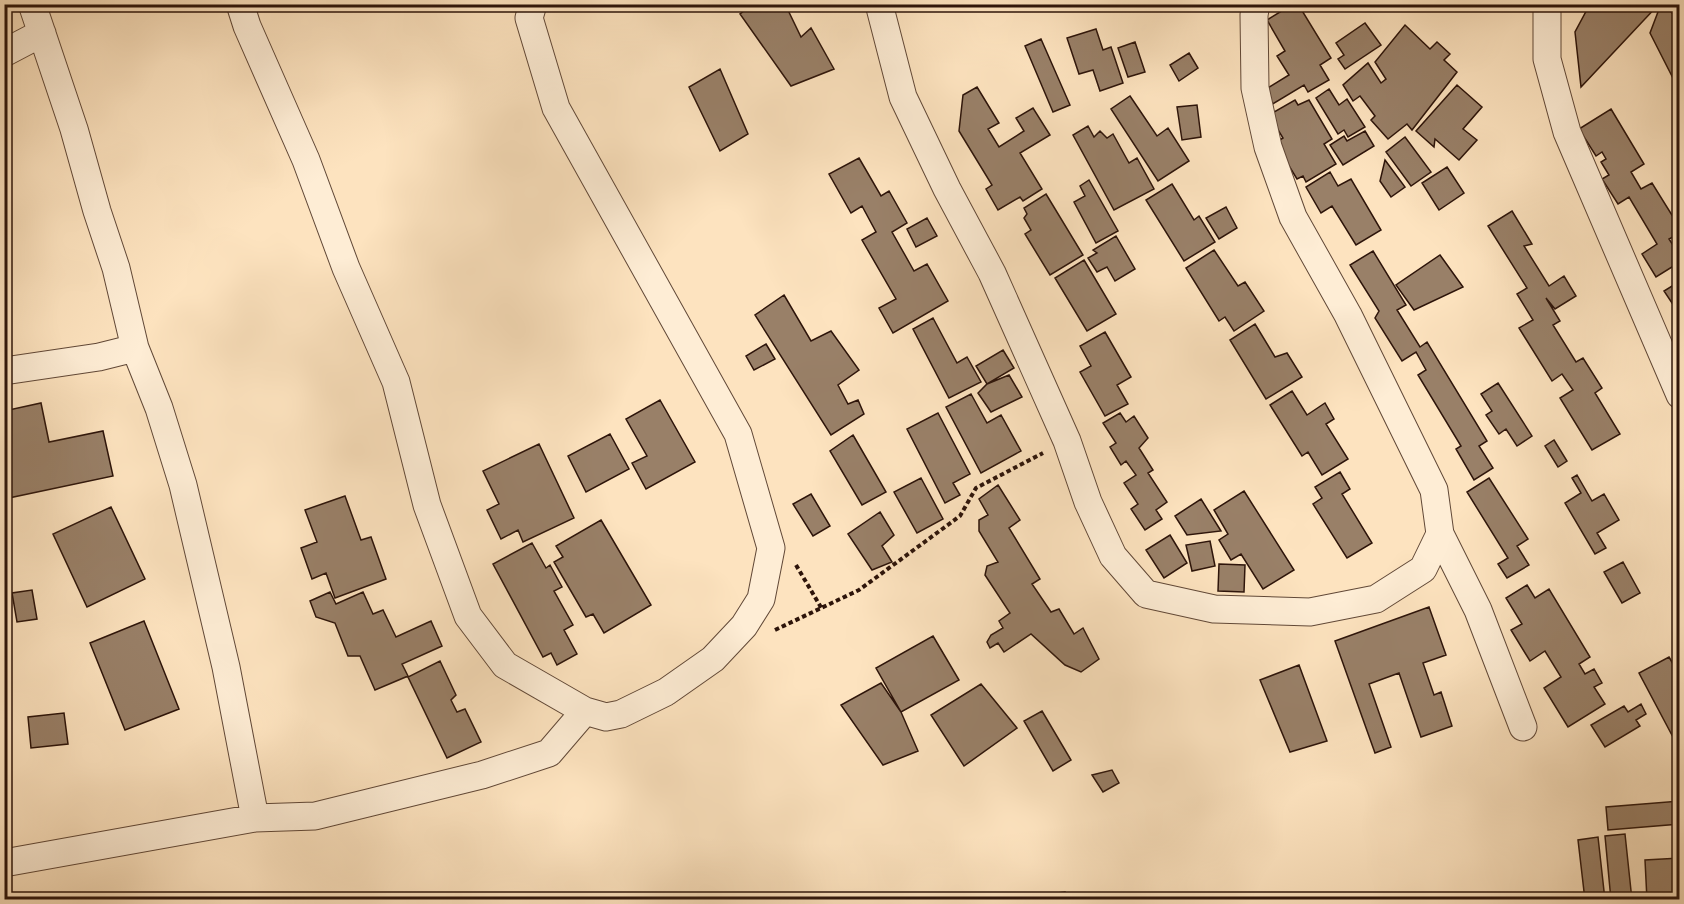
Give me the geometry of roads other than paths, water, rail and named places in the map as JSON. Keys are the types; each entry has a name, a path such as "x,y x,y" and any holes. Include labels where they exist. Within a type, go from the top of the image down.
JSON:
{"street":[{"path":"32,4 74,129 116,268 135,348 159,408 183,485 226,667 255,818"},
{"path":"240,4 247,26 306,160 346,268 396,382 428,505 468,616 506,665 585,711 606,717 621,714 666,692 713,659 744,626 761,599 771,548 738,434 556,108 529,18 533,4"},
{"path":"879,4 903,97 947,189 992,273 1067,441 1088,502 1113,556 1146,594 1214,609 1310,612 1376,599 1423,569 1440,534"},
{"path":"1256,4 1254,15 1255,88 1268,147 1293,217 1348,315 1434,490 1440,534 1478,610 1523,727"},
{"path":"1547,4 1547,59 1567,132 1680,395"},
{"path":"4,53 42,33"},
{"path":"4,371 99,357 135,348"},
{"path":"4,863 255,818 315,816 482,775 549,753 585,711"}]}
